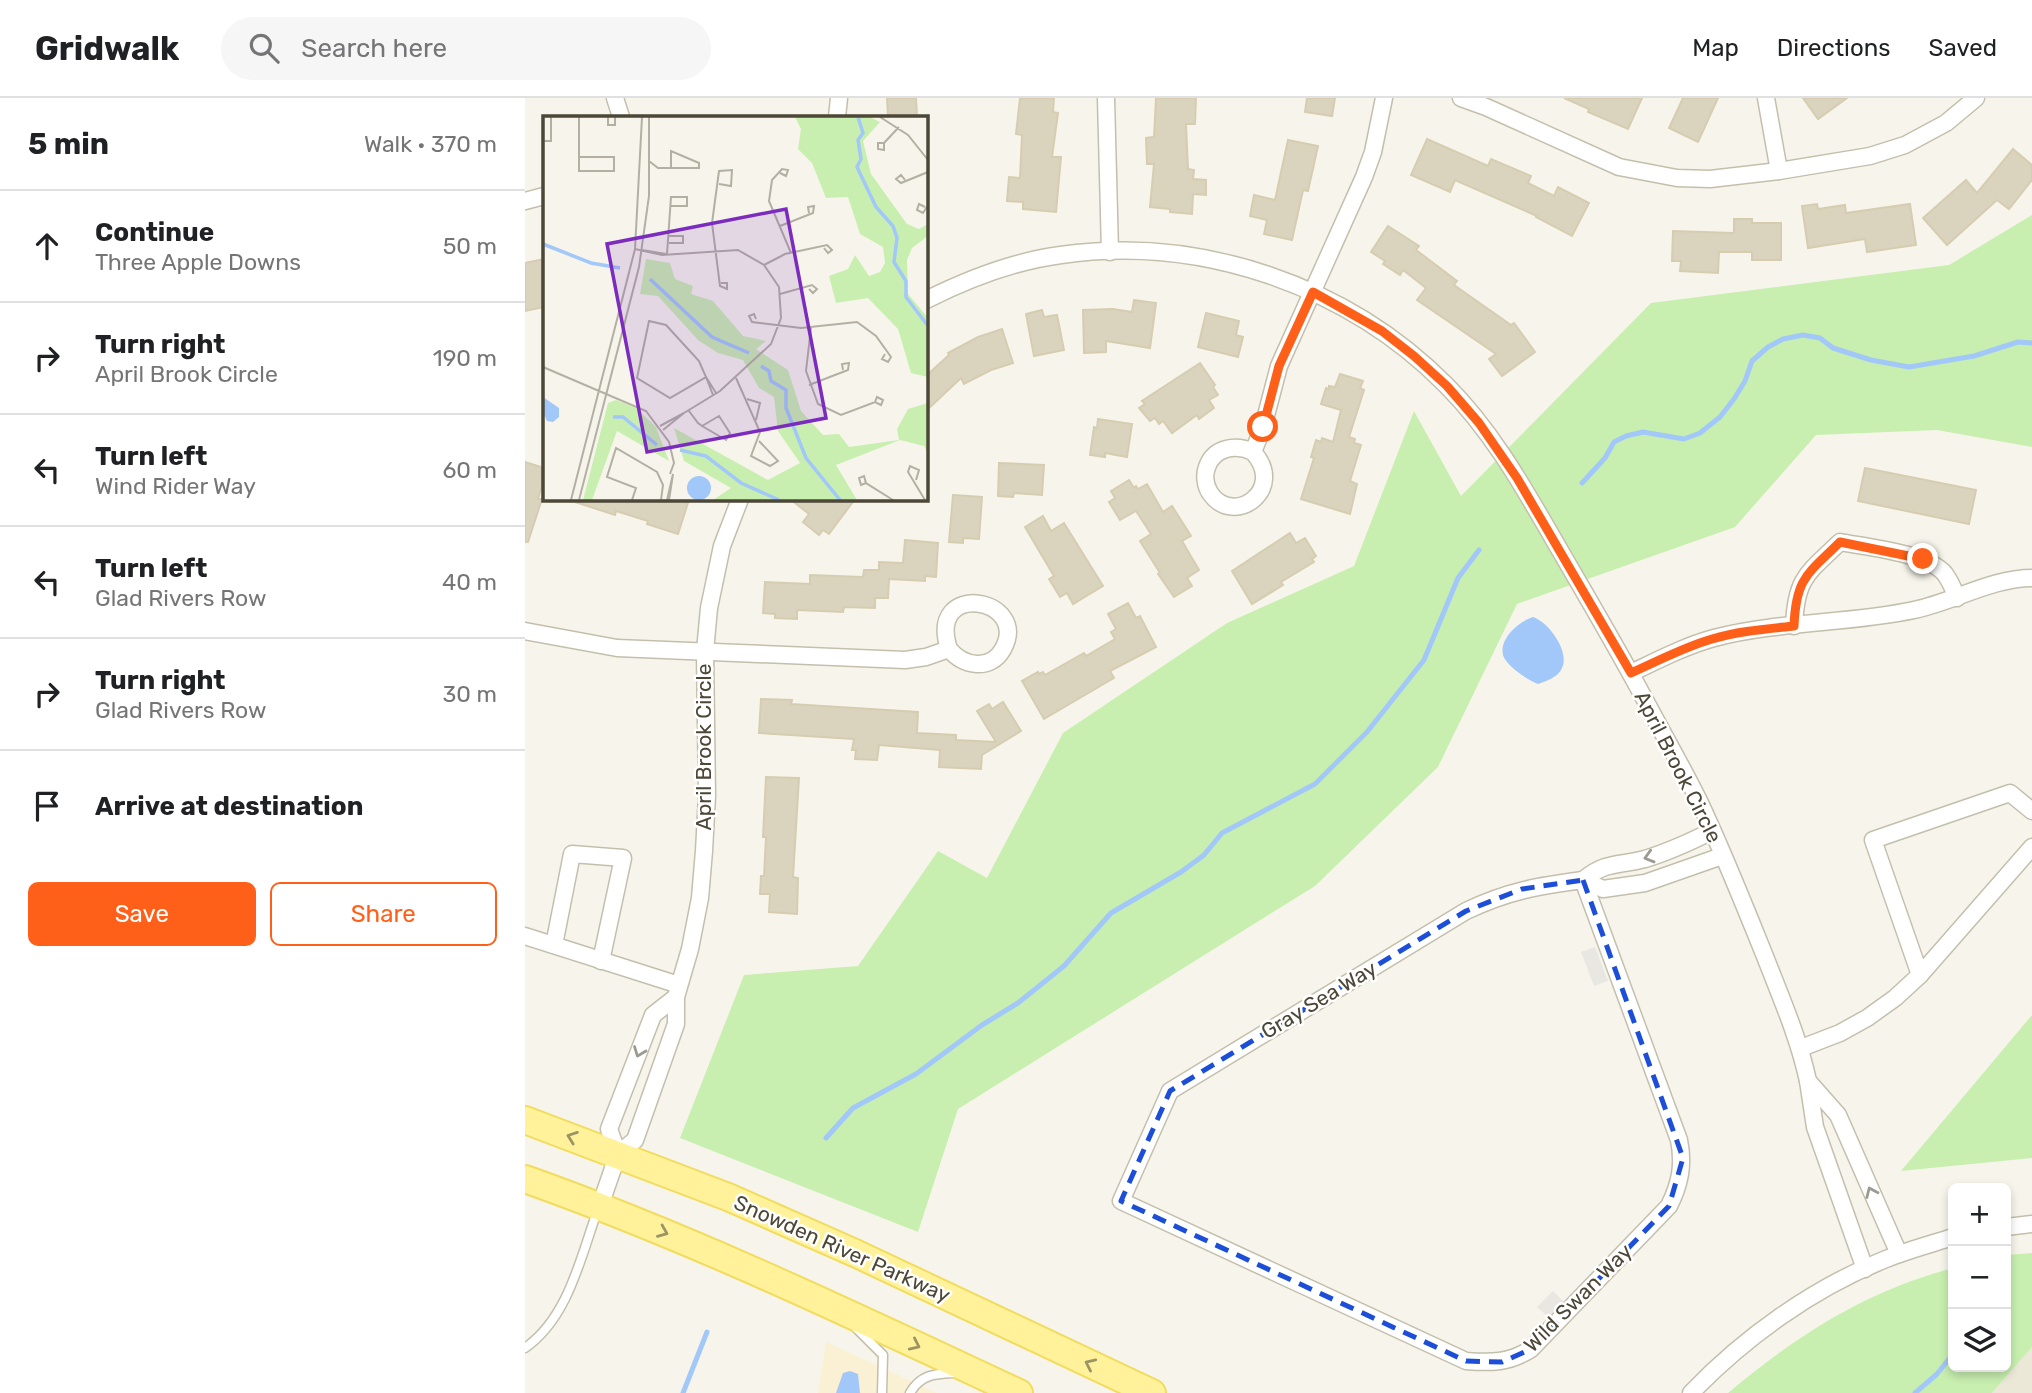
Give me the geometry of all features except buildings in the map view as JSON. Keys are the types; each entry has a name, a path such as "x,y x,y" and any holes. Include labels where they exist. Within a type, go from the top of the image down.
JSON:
{"main road":[{"name":"Snowden River Parkway","path":"525,1120 728,1197 1152,1393"},
{"path":"525,1179 705,1249 1019,1393"}],"street":[{"path":"615,98 621,116"},
{"path":"837,116 839,98"},
{"path":"1106,98 1110,251"},
{"path":"1253,452 1263,427 1279,366 1364,177 1373,152 1384,98"},
{"path":"1461,98 1608,163 1648,174 1710,179 1870,156 1905,145 1946,123 1976,98"},
{"path":"1766,98 1779,171"},
{"path":"525,201 543,196"},
{"name":"April Brook Circle","path":"927,300 964,282 1004,268 1060,255 1110,251 1177,254 1213,260 1275,277 1313,292 1382,331 1447,386 1479,423 1517,478 1631,673 1700,804 1801,1048 1815,1127 1865,1269"},
{"name":"April Brook Circle","path":"600,1206 618,1154 635,1140 676,1024 677,991 690,949 700,898 704,851 707,796 705,651 713,579 740,500"},
{"path":"1794,626 1798,589 1808,573 1840,542 1923,559 1944,573 1957,598"},
{"path":"1631,673 1684,648 1713,638 1746,631 1891,615 1934,606 1998,583 2032,578"},
{"path":"525,631 617,648 905,660 926,657 949,649"},
{"path":"1920,975 1873,840 2010,793 2032,811"},
{"name":"Gray Sea Way","path":"1121,1201 1170,1091 1466,911 1522,889 1583,880 1598,868 1653,856 1711,831"},
{"path":"1801,1048 1839,1033 1867,1018 1895,998 1920,975 2032,847"},
{"path":"554,945 572,854 623,858 601,961"},
{"name":"Gray Sea Way","path":"1583,880 1603,889 1645,883 1723,856"},
{"name":"Wild Swan Way","path":"1121,1201 1466,1361 1502,1362 1531,1349 1669,1206 1677,1190 1683,1158 1679,1140 1583,880"},
{"path":"525,936 601,961 677,991"},
{"name":"April Brook Circle","path":"618,1154 609,1129 653,1015 677,991"},
{"name":"April Brook Circle","path":"1808,1081 1838,1115 1899,1254"},
{"path":"2011,1226 2032,1224"},
{"path":"1691,1393 1740,1347 1775,1320 1865,1269 1899,1254 1948,1239"}],"lane":[{"path":"525,1348 540,1338 552,1324 600,1206"},
{"path":"833,1307 883,1355 883,1393"},
{"path":"910,1393 924,1377 974,1372"}],"highlighted area":[{"path":"1583,880 1683,1158 1669,1206 1531,1349 1502,1362 1466,1361 1121,1201 1170,1091 1466,911 1522,889"}],"shaded area":[{"path":"1595,947 1608,981 1594,986 1581,952"},
{"path":"1553,1291 1564,1302 1548,1317 1537,1307"},
{"path":"826,1342 937,1393 818,1393"},
{"path":"2032,1347 2032,1393 1992,1393"}],"green space":[{"path":"2032,215 2032,447 1937,430 1816,435 1735,527 1517,604 1438,767 1315,886 958,1109 918,1232 680,1138 744,975 858,966 938,851 987,878 1063,733 1227,623 1354,566 1414,411 1461,496 1651,303 1949,265"},
{"path":"2032,1015 2032,1158 1901,1171"},
{"path":"2032,1253 2032,1347 2011,1371 2011,1309 2011,1255"},
{"path":"1948,1270 1948,1372 2010,1372 1992,1393 1728,1393 1780,1352 1834,1317 1891,1289"}],"water":[{"path":"1533,617 1557,638 1564,661 1558,674 1538,684 1513,668 1503,655 1507,637 1522,622"},
{"path":"850,1371 858,1374 860,1393 836,1393 843,1373"}],"waterway":[{"path":"1582,483 1605,458 1614,442 1626,436 1643,432 1684,439 1700,433 1720,417 1734,399 1745,381 1752,361 1768,347 1783,339 1803,335 1820,338 1833,348 1871,360 1909,367 1974,356 2018,342 2032,343"},
{"path":"826,1138 853,1108 916,1074 982,1025 1018,1003 1064,966 1111,913 1181,872 1204,855 1222,833 1315,784 1367,732 1424,660 1458,578 1479,550"},
{"path":"683,1393 707,1332"},
{"path":"1915,1393 1948,1360"}],"route":[{"path":"1263,427 1279,366 1313,292 1382,331 1447,386 1499,449 1631,673 1684,648 1713,638 1794,626 1798,589 1808,573 1840,542 1923,559"}]}
